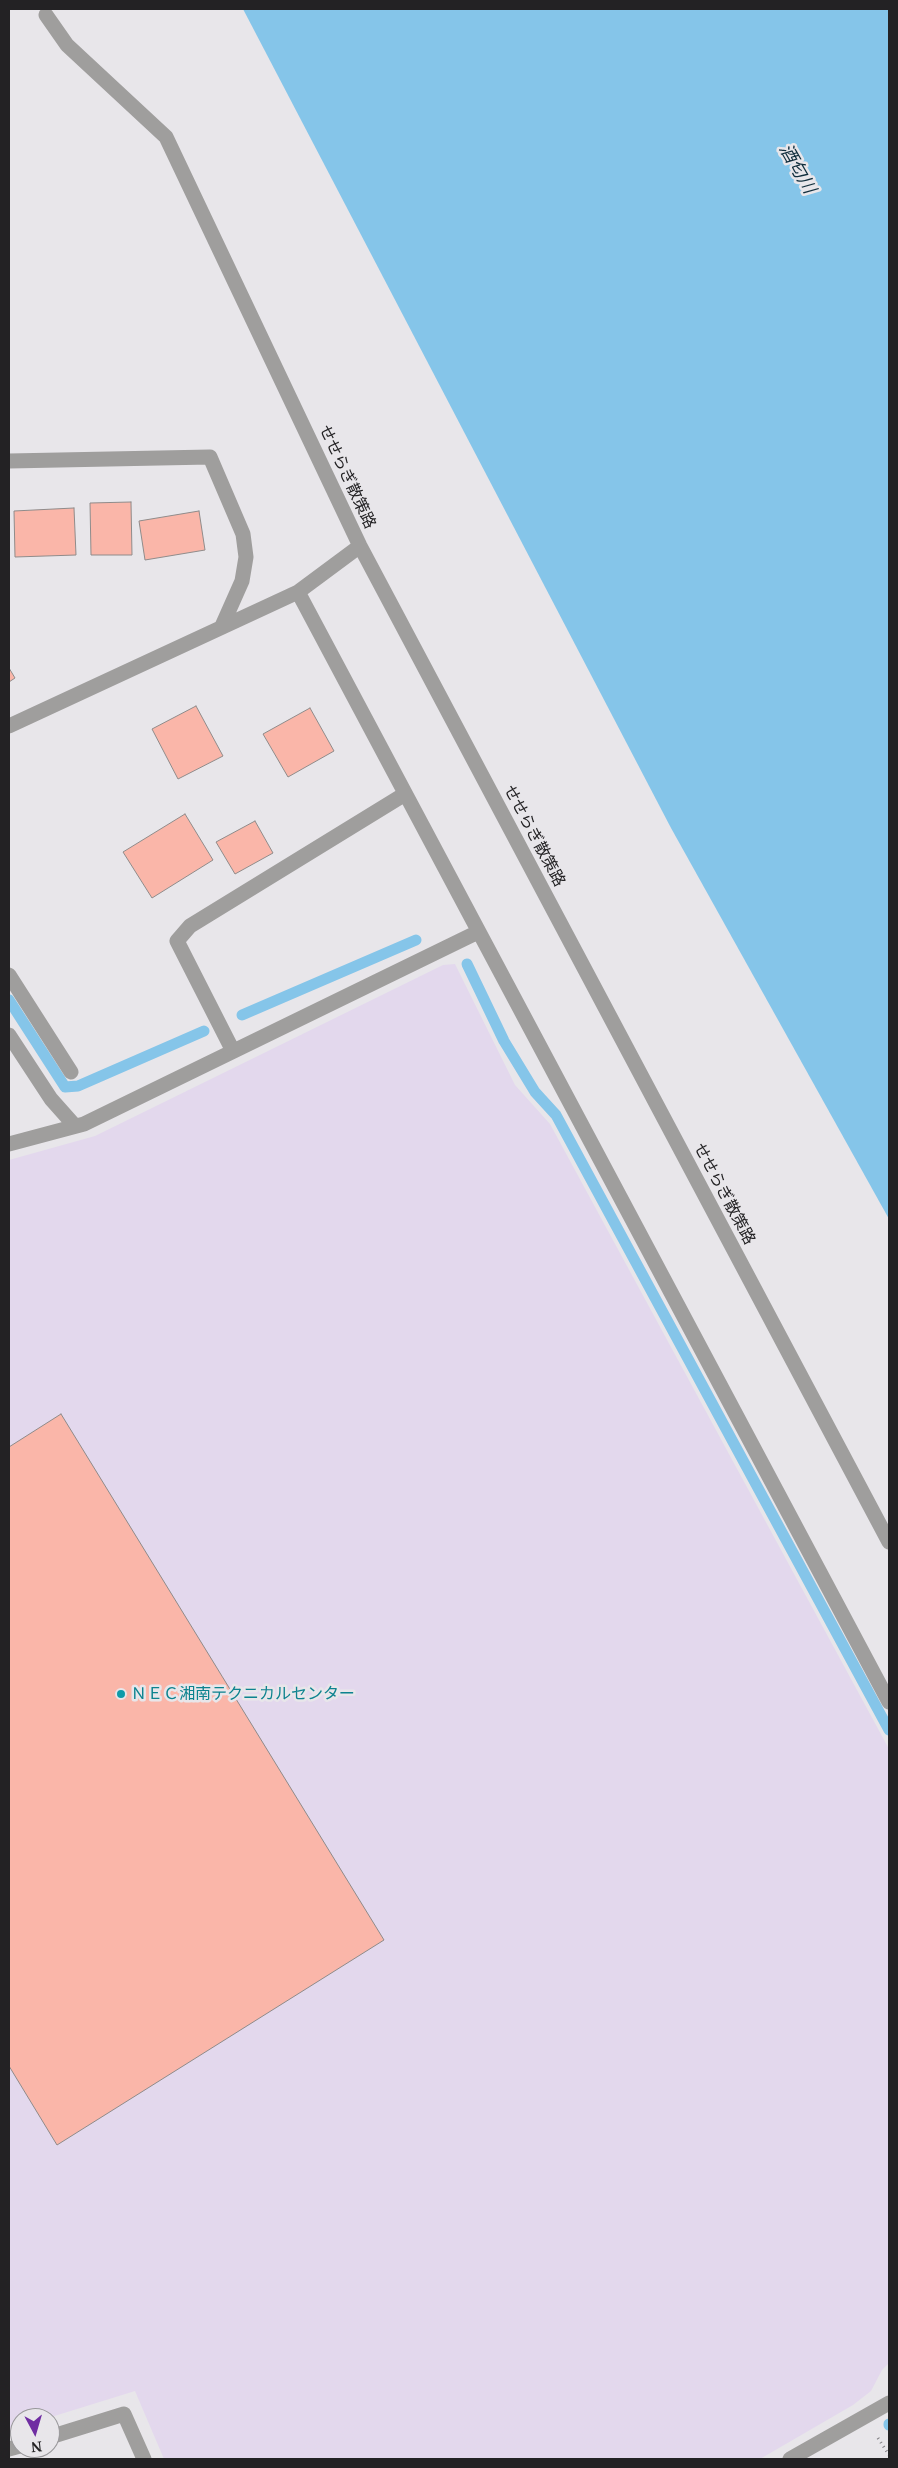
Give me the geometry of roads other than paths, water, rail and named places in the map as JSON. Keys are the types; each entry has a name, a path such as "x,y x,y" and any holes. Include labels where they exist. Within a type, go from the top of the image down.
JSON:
{"street":[{"name":"せせらぎ散策路","path":"46,15 68,45 166,137 360,546 889,1542"},
{"path":"9,461 210,457 243,534 246,558 242,581 222,626"},
{"path":"9,726 298,592 360,546"},
{"path":"298,592 889,1702"},
{"path":"232,1051 177,941 190,926 405,794"},
{"path":"9,1144 84,1124 478,932"},
{"path":"9,975 71,1072"},
{"path":"9,1036 51,1099 75,1126"},
{"path":"790,2459 889,2403"},
{"path":"60,2434 124,2414 144,2459"}],"water":[{"name":"酒匂川","path":"243,9 889,9 889,1219 671,828"}],"waterway":[{"path":"242,1015 416,940"},
{"path":"467,964 504,1041 535,1092 556,1115 889,1730"},
{"path":"9,1000 65,1087 78,1086 204,1031"}],"place":[{"name":"ＮＥＣ湘南テクニカルセンター","path":"121,1694"}]}
